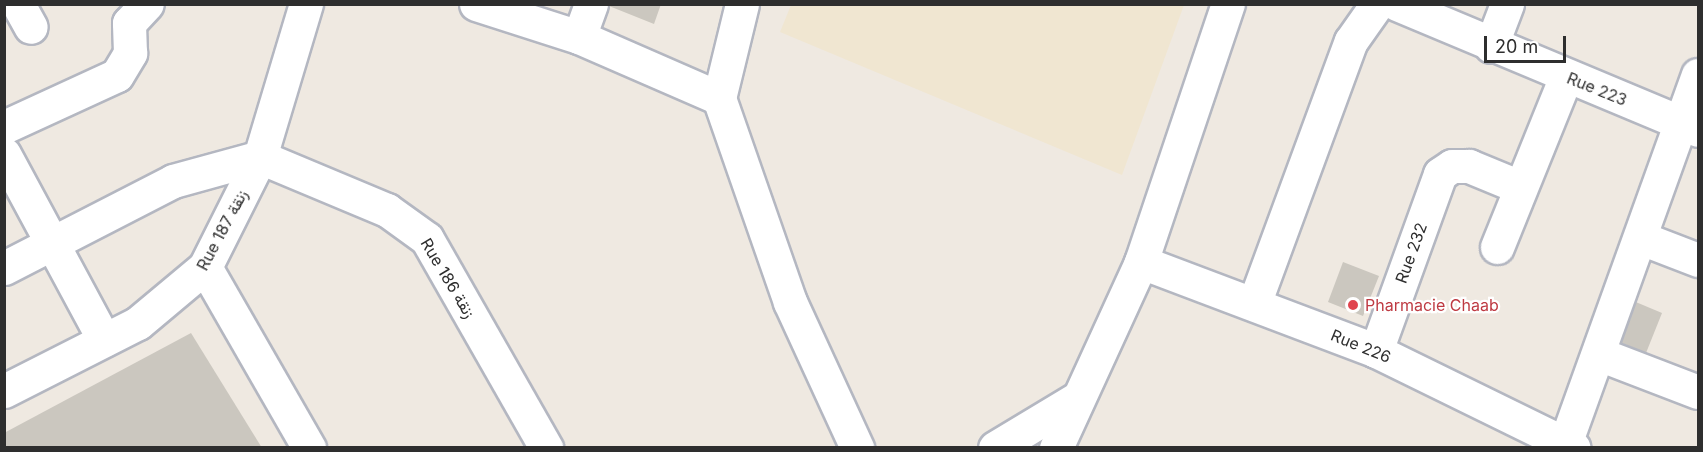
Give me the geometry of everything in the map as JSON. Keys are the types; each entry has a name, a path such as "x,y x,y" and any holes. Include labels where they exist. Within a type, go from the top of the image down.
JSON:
{"street":[{"path":"4,127 117,75 130,53 129,23 147,4"},
{"name":"Rue 187 زنقة","path":"4,391 104,340 167,304 204,267 260,157 306,4"},
{"path":"476,4 579,37 719,98"},
{"path":"579,37 591,4"},
{"path":"742,4 719,98 790,302 857,447"},
{"path":"1056,447 1141,262 1228,4"},
{"path":"1254,304 1351,41 1377,4"},
{"name":"Rue 223","path":"1397,4 1491,46 1689,126"},
{"path":"1491,46 1506,4"},
{"path":"1570,444 1599,354 1641,238 1689,126 1698,75"},
{"path":"1497,247 1566,76"},
{"path":"4,154 104,340"},
{"path":"4,268 181,177 260,157"},
{"name":"Rue 186 زنقة","path":"260,157 387,210 427,239 546,447"},
{"name":"Rue 232","path":"1376,351 1433,188 1445,169 1459,165 1520,187"},
{"path":"1641,238 1698,260"},
{"name":"Rue 226","path":"1141,262 1376,351 1570,444"},
{"path":"204,267 309,447"},
{"path":"1599,354 1698,392"},
{"path":"994,447 1078,398"}],"shaded area":[{"path":"791,4 1184,5 1122,175 780,32"}],"building":[{"path":"604,4 661,4 654,24"},
{"path":"1343,262 1379,276 1363,316 1328,302"},
{"path":"1631,300 1662,313 1646,353 1615,340"},
{"path":"191,333 262,448 4,448 4,433"}],"place":[{"name":"Pharmacie Chaab","path":"1353,305"}]}
